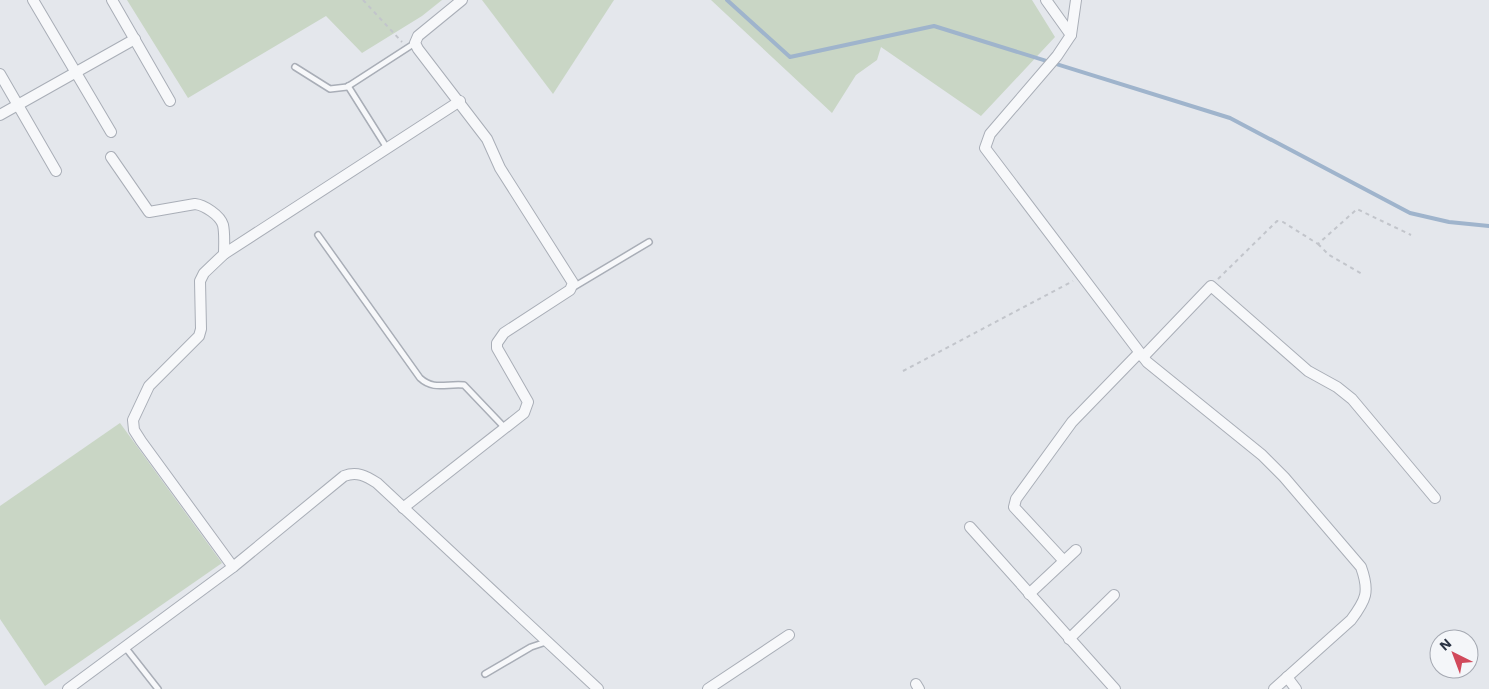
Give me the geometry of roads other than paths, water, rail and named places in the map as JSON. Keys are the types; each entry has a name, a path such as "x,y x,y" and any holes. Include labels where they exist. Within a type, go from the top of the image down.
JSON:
{"street":[{"path":"33,0 111,132"},
{"path":"112,0 170,100"},
{"path":"403,508 524,413 528,402 497,348 497,343 504,333 570,290 572,280 500,168 488,139 418,49 411,45 418,36 462,0"},
{"path":"1046,0 1071,35"},
{"path":"1076,0 1071,35 1057,56 990,134 986,148 1141,355 1262,455 1284,477 1361,568 1366,581 1366,595 1361,607 1350,620 1274,689"},
{"path":"0,115 135,38"},
{"path":"0,74 56,171"},
{"path":"233,567 134,430 133,420 150,386 199,336 201,329 200,281 204,274 224,254 460,101"},
{"path":"111,157 149,212 201,204 215,214 223,225 224,254"},
{"path":"1064,561 1014,507 1016,498 1072,422 1211,286 1308,371 1337,387 1352,399 1435,498"},
{"path":"68,689 233,567 344,476 351,473 360,474 377,483 598,689"},
{"path":"970,527 1115,689"},
{"path":"1029,594 1076,550"},
{"path":"1069,638 1114,595"},
{"path":"708,689 789,635"},
{"path":"1288,677 1296,689"}],"lane":[{"path":"295,67 330,89 348,86 411,45"},
{"path":"348,86 387,148"},
{"path":"318,235 420,378 426,384 435,387 464,385 505,428"},
{"path":"570,290 649,242"},
{"path":"485,674 532,647 547,642"},
{"path":"125,647 158,689"}],"waterway":[{"path":"727,0 790,57 934,26 1230,118 1410,213 1449,222 1489,226"}]}
